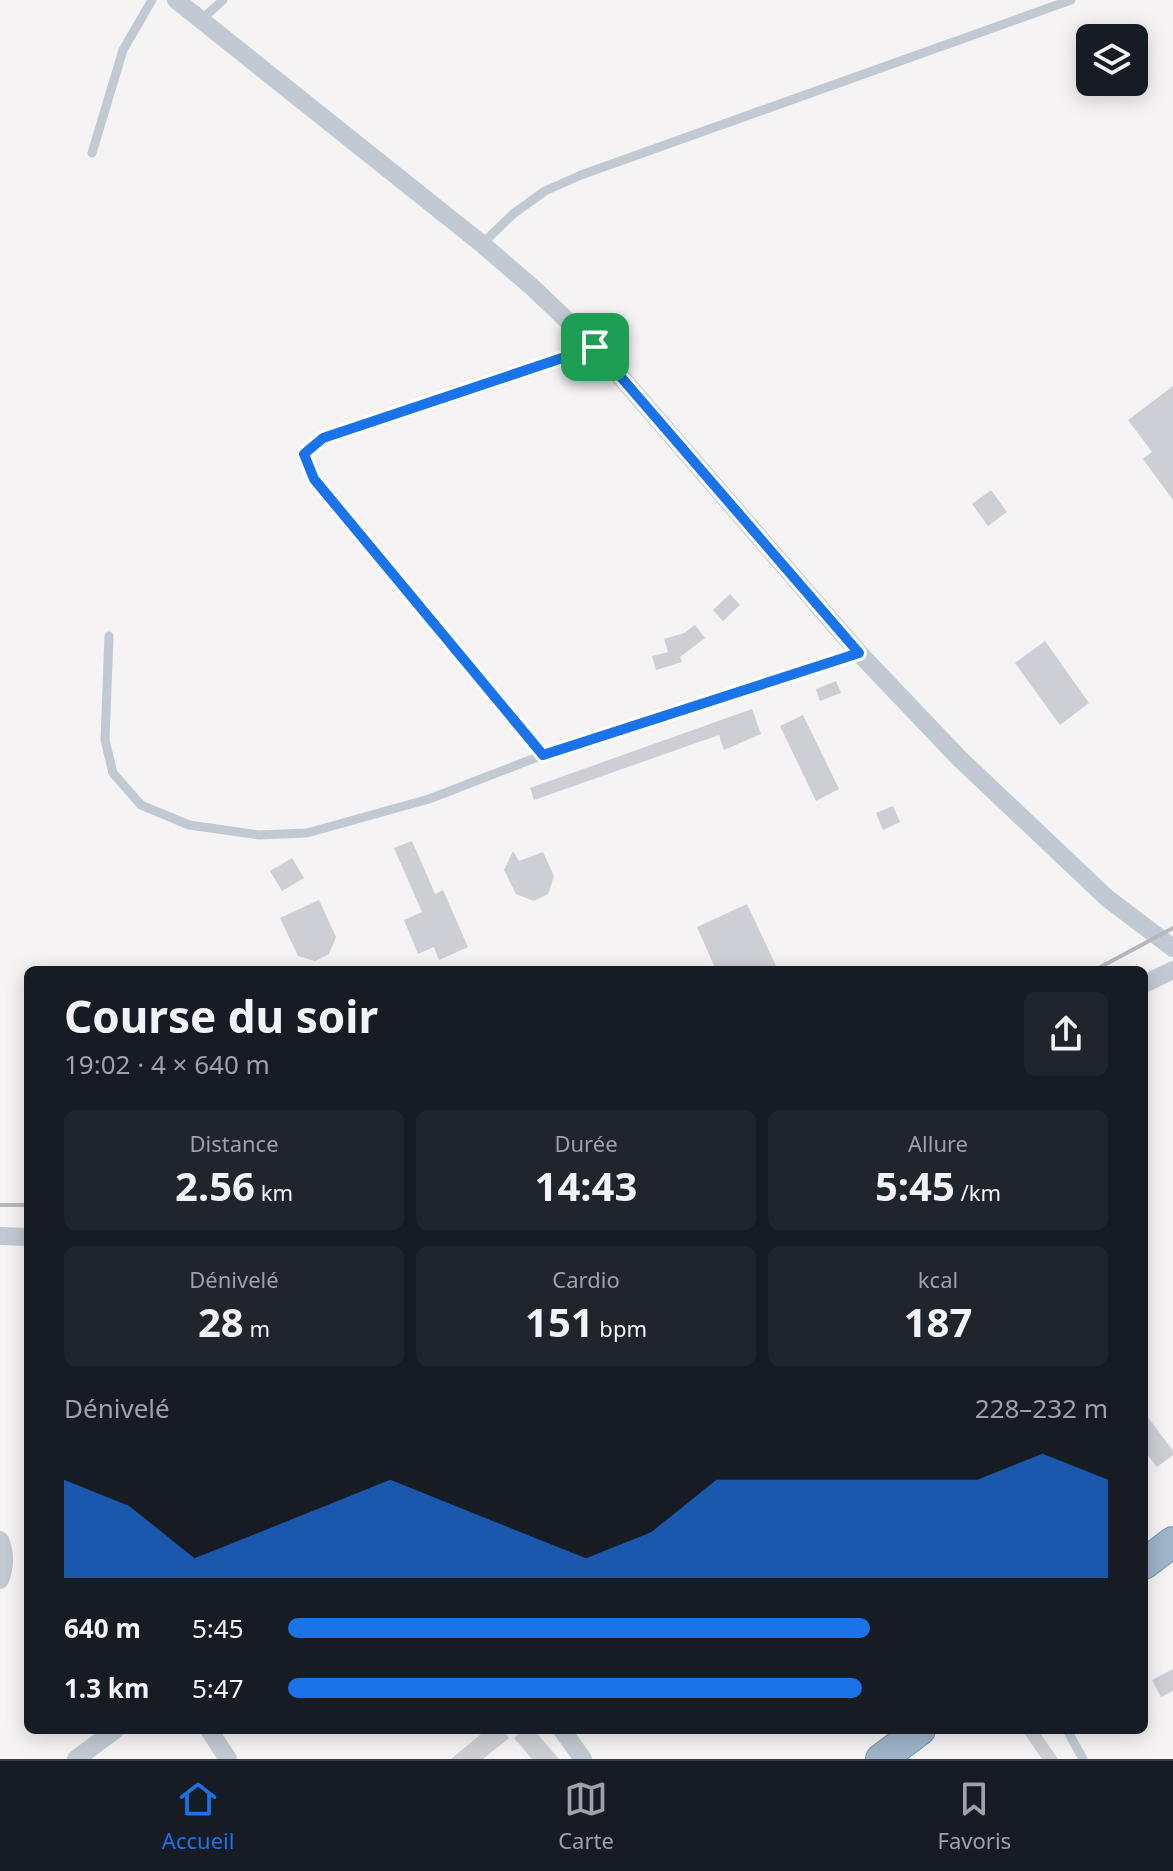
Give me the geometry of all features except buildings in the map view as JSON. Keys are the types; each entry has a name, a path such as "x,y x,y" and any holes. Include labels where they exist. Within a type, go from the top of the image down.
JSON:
{"highway":[{"path":"1148,1561 1173,1542"},
{"path":"881,1759 915,1734"}],"street":[{"path":"176,0 532,287 595,347 859,653 960,759 1107,898 1173,948"},
{"path":"1148,982 1173,970"},
{"path":"0,1236 24,1237"},
{"path":"0,1580 3,1571 1,1546"},
{"path":"76,1759 110,1734"},
{"path":"212,1734 228,1759"},
{"path":"565,1734 583,1759"}],"lane":[{"path":"92,153 123,50 152,0"},
{"path":"201,20 223,0"},
{"path":"482,244 513,214 545,191 581,175 1071,0"},
{"path":"543,755 314,479 304,454 323,438 595,347"},
{"path":"109,636 105,740 113,773 141,805 189,825 259,835 307,833 429,799 543,755 859,653"},
{"path":"1069,1734 1083,1759"}],"railway":[{"path":"1102,966 1173,928"},
{"path":"0,1205 24,1205"}],"route":[{"path":"595,347 859,653 543,755 314,479 304,454 323,438 595,347"}]}
